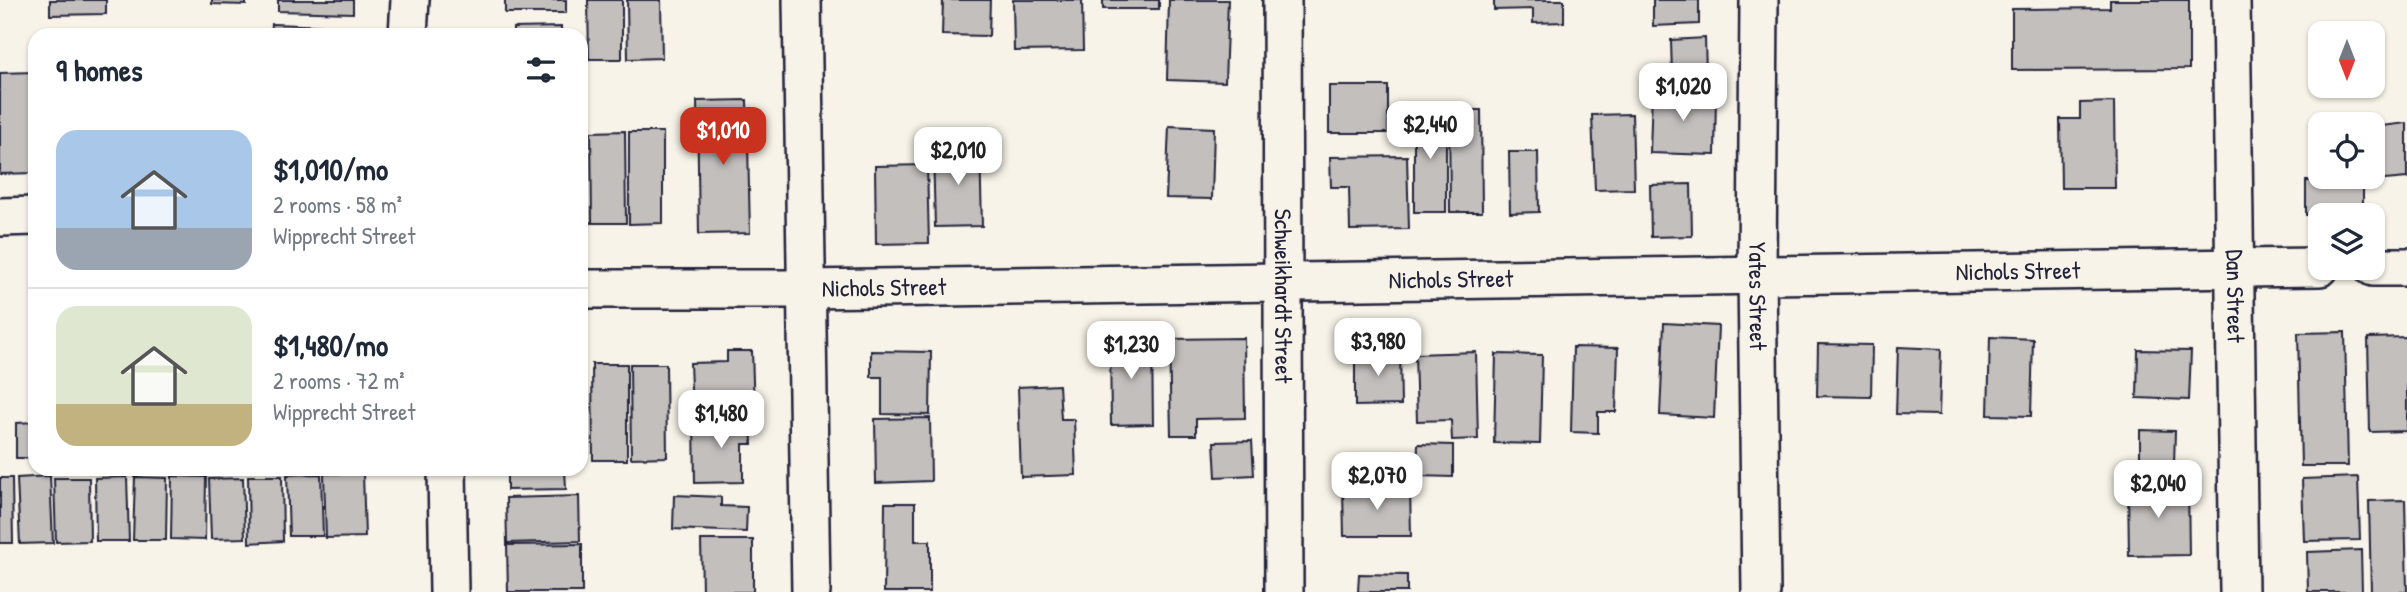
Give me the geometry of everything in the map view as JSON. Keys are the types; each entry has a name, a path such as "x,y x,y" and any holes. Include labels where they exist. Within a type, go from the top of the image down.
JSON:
{"street":[{"path":"408,28 410,0"},
{"path":"803,0 811,592"},
{"name":"Schweikhardt Street","path":"1282,0 1284,592"},
{"name":"Yates Street","path":"1759,0 1757,274 1761,592"},
{"name":"Dan Street","path":"2231,0 2239,592"},
{"path":"0,217 28,216"},
{"name":"Nichols Street","path":"588,289 807,289 2308,267"},
{"path":"2385,267 2407,267"},
{"path":"447,476 449,592"}],"building":[{"path":"50,0 106,0 106,14 50,15"},
{"path":"212,0 246,0 246,5 212,4"},
{"path":"278,0 353,0 353,13 278,11"},
{"path":"505,0 566,0 566,13 505,13"},
{"path":"588,0 622,0 622,59 589,59"},
{"path":"627,0 661,0 662,58 628,59"},
{"path":"943,0 990,0 989,36 942,35"},
{"path":"1013,0 1082,0 1083,50 1014,51"},
{"path":"1103,0 1159,0 1159,9 1103,9"},
{"path":"1169,0 1228,0 1225,82 1167,80"},
{"path":"1494,0 1564,0 1564,22 1533,23 1533,9 1494,10"},
{"path":"1653,0 1699,0 1699,24 1653,26"},
{"path":"2110,0 2189,0 2189,69 2012,70 2012,9 2110,8"},
{"path":"272,24 328,26 328,28 272,28"},
{"path":"1705,38 1706,74 1672,75 1671,40"},
{"path":"28,72 28,173 0,174 0,73"},
{"path":"1329,86 1388,86 1388,133 1329,133"},
{"path":"1652,90 1716,92 1715,155 1650,153"},
{"path":"747,100 750,233 699,234 697,101"},
{"path":"2114,102 2115,188 2061,188 2060,119 2080,119 2080,103"},
{"path":"1414,110 1446,110 1446,212 1414,212"},
{"path":"1449,110 1481,110 1482,212 1450,212"},
{"path":"1632,114 1634,189 1595,190 1592,115"},
{"path":"2407,123 2407,178 2385,180 2385,126"},
{"path":"1169,126 1214,128 1212,199 1166,198"},
{"path":"625,131 626,223 592,223 591,132"},
{"path":"629,132 663,132 663,223 629,224"},
{"path":"980,147 982,226 935,227 933,149"},
{"path":"1509,152 1538,152 1539,212 1510,213"},
{"path":"1407,156 1409,229 1350,230 1349,187 1331,187 1330,157"},
{"path":"927,165 929,243 876,244 875,166"},
{"path":"2306,181 2308,189 2363,189 2363,203 2308,203 2306,215"},
{"path":"1691,184 1692,236 1651,237 1650,185"},
{"path":"1664,323 1718,326 1714,418 1660,415"},
{"path":"2345,332 2348,466 2301,466 2298,333"},
{"path":"1990,337 2033,339 2031,416 1988,415"},
{"path":"2407,337 2407,431 2370,432 2368,338"},
{"path":"1110,338 1152,338 1153,424 1111,425"},
{"path":"1244,338 1245,418 1196,419 1196,435 1171,435 1169,339"},
{"path":"1818,344 1872,345 1871,397 1817,396"},
{"path":"1573,347 1618,348 1616,412 1598,412 1598,433 1571,432"},
{"path":"1898,347 1941,349 1939,415 1896,414"},
{"path":"1355,350 1400,350 1401,405 1355,406"},
{"path":"2138,350 2191,351 2189,400 2137,398"},
{"path":"727,351 752,351 754,410 692,412 690,363 727,362"},
{"path":"871,351 931,352 930,415 882,414 882,377 871,377"},
{"path":"1476,352 1478,439 1452,440 1451,420 1417,421 1415,354"},
{"path":"1496,354 1542,355 1540,444 1494,443"},
{"path":"592,364 627,364 627,460 593,460"},
{"path":"630,364 666,364 667,457 631,458"},
{"path":"1059,385 1061,419 1074,419 1076,475 1021,477 1018,387"},
{"path":"930,418 931,481 876,483 875,419"},
{"path":"751,420 752,444 743,444 743,482 695,483 694,421"},
{"path":"28,422 28,458 16,458 16,423"},
{"path":"2140,430 2175,431 2174,465 2140,465"},
{"path":"1252,441 1254,475 1216,477 1214,442"},
{"path":"1418,444 1453,445 1453,477 1417,476"},
{"path":"50,476 53,543 20,544 17,478"},
{"path":"172,476 206,477 205,540 171,539"},
{"path":"248,476 282,476 283,541 249,543"},
{"path":"287,476 321,476 323,536 289,536"},
{"path":"324,476 363,476 365,537 326,538"},
{"path":"507,476 565,476 566,489 507,490"},
{"path":"127,477 129,541 96,541 95,478"},
{"path":"135,477 167,478 166,540 133,540"},
{"path":"2358,477 2360,540 2304,541 2302,479"},
{"path":"0,478 12,478 13,543 0,543"},
{"path":"54,478 89,478 90,541 56,542"},
{"path":"243,478 245,538 211,539 209,479"},
{"path":"2128,485 2188,485 2189,555 2129,556"},
{"path":"1343,489 1410,489 1411,536 1344,536"},
{"path":"674,495 721,497 721,506 747,507 746,532 673,529"},
{"path":"579,496 580,541 507,543 506,498"},
{"path":"2405,500 2407,592 2371,592 2369,501"},
{"path":"885,503 915,503 915,541 930,541 930,592 884,592"},
{"path":"701,540 753,540 753,592 702,592"},
{"path":"582,544 582,592 508,592 507,545"},
{"path":"2361,550 2362,592 2308,592 2307,552"},
{"path":"1359,574 1407,575 1407,592 1358,592"}]}
